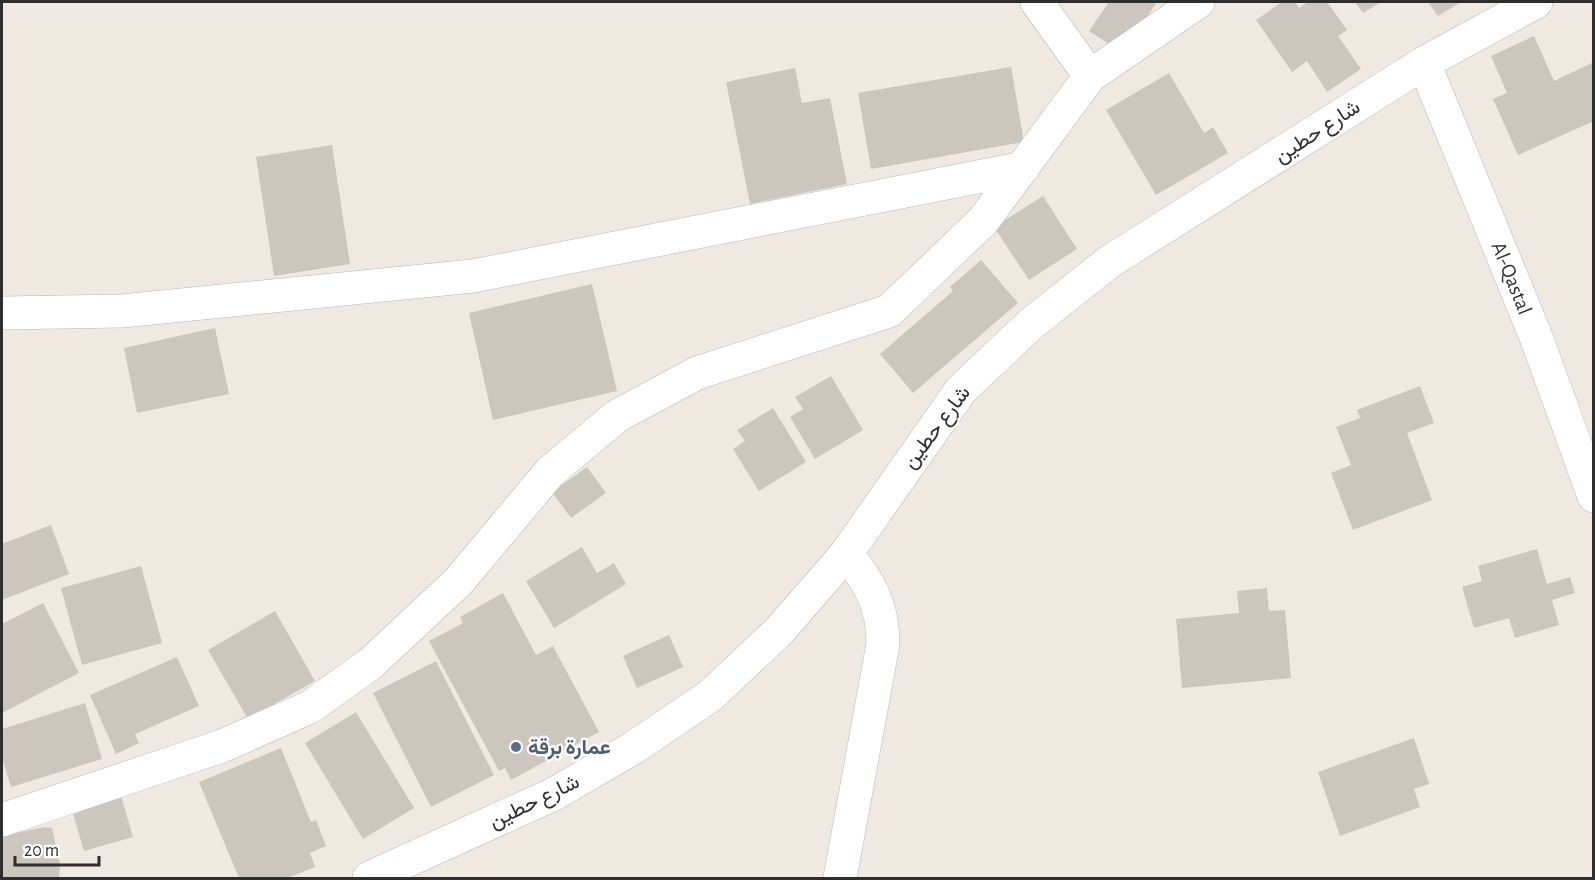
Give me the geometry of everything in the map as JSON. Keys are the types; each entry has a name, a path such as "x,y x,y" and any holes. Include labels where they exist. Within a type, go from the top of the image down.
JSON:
{"street":[{"path":"1037,2 1090,76"},
{"path":"2,820 222,746 310,707 370,664 458,582 550,472 616,416 697,373 890,311 983,221 1090,76 1198,2"},
{"name":"شارع حطين","path":"369,879 554,794 633,748 710,696 780,630 846,554 961,390 1031,324 1108,262 1424,63 1536,2"},
{"name":"Al-Qastal","path":"1424,63 1536,337 1593,496"},
{"path":"2,314 122,311 473,276 1023,168"},
{"path":"840,879 883,644 883,624 867,579 846,554"}],"building":[{"path":"1109,2 1157,2 1123,53 1089,31"},
{"path":"1282,2 1295,2 1299,8 1308,2 1327,2 1347,30 1338,36 1361,69 1327,92 1307,61 1292,72 1256,20"},
{"path":"1355,2 1381,2 1363,13"},
{"path":"1428,2 1461,2 1438,16"},
{"path":"1534,36 1554,81 1594,62 1594,121 1518,155 1493,99 1507,93 1491,56"},
{"path":"1011,67 1024,142 871,169 858,93"},
{"path":"795,68 802,103 830,98 847,184 750,204 726,82"},
{"path":"1169,73 1204,133 1213,127 1228,153 1156,195 1106,110"},
{"path":"332,145 350,264 274,276 256,157"},
{"path":"1043,196 1077,249 1029,280 994,227"},
{"path":"981,260 1018,303 913,393 880,354 953,291 950,287"},
{"path":"592,284 617,391 493,420 469,313"},
{"path":"215,328 229,394 137,413 124,348"},
{"path":"831,376 863,430 815,459 790,417 803,409 795,397"},
{"path":"1420,386 1434,423 1407,433 1432,500 1353,530 1331,473 1351,465 1336,427 1360,418 1357,410"},
{"path":"773,408 806,462 759,491 733,449 745,441 737,430"},
{"path":"587,467 606,493 571,518 552,492"},
{"path":"51,525 69,574 2,600 2,544"},
{"path":"582,547 597,573 614,563 626,584 554,628 526,581"},
{"path":"1537,549 1547,584 1570,577 1575,593 1552,600 1559,625 1515,638 1509,618 1474,628 1462,587 1482,581 1478,566"},
{"path":"141,566 162,643 82,665 61,588"},
{"path":"1267,588 1269,611 1285,610 1291,678 1182,688 1176,619 1239,613 1237,591"},
{"path":"503,593 536,655 553,646 599,732 511,780 505,768 499,771 429,641 463,623 460,617"},
{"path":"43,603 79,673 2,713 2,624"},
{"path":"275,611 315,681 248,719 208,650"},
{"path":"669,635 683,667 637,688 623,656"},
{"path":"177,657 199,706 135,734 139,743 116,754 90,695"},
{"path":"436,661 494,775 431,807 373,693"},
{"path":"85,703 102,759 11,787 2,758 2,729"},
{"path":"356,712 414,808 363,839 305,743"},
{"path":"1414,738 1429,784 1414,789 1420,807 1340,836 1318,772"},
{"path":"281,748 311,822 316,820 326,846 310,853 315,867 287,878 239,878 199,782"},
{"path":"119,789 133,837 84,851 70,804"},
{"path":"44,827 52,828 60,863 59,878 2,878 2,836"}],"place":[{"name":"عمارة برقة","path":"516,747"}]}
